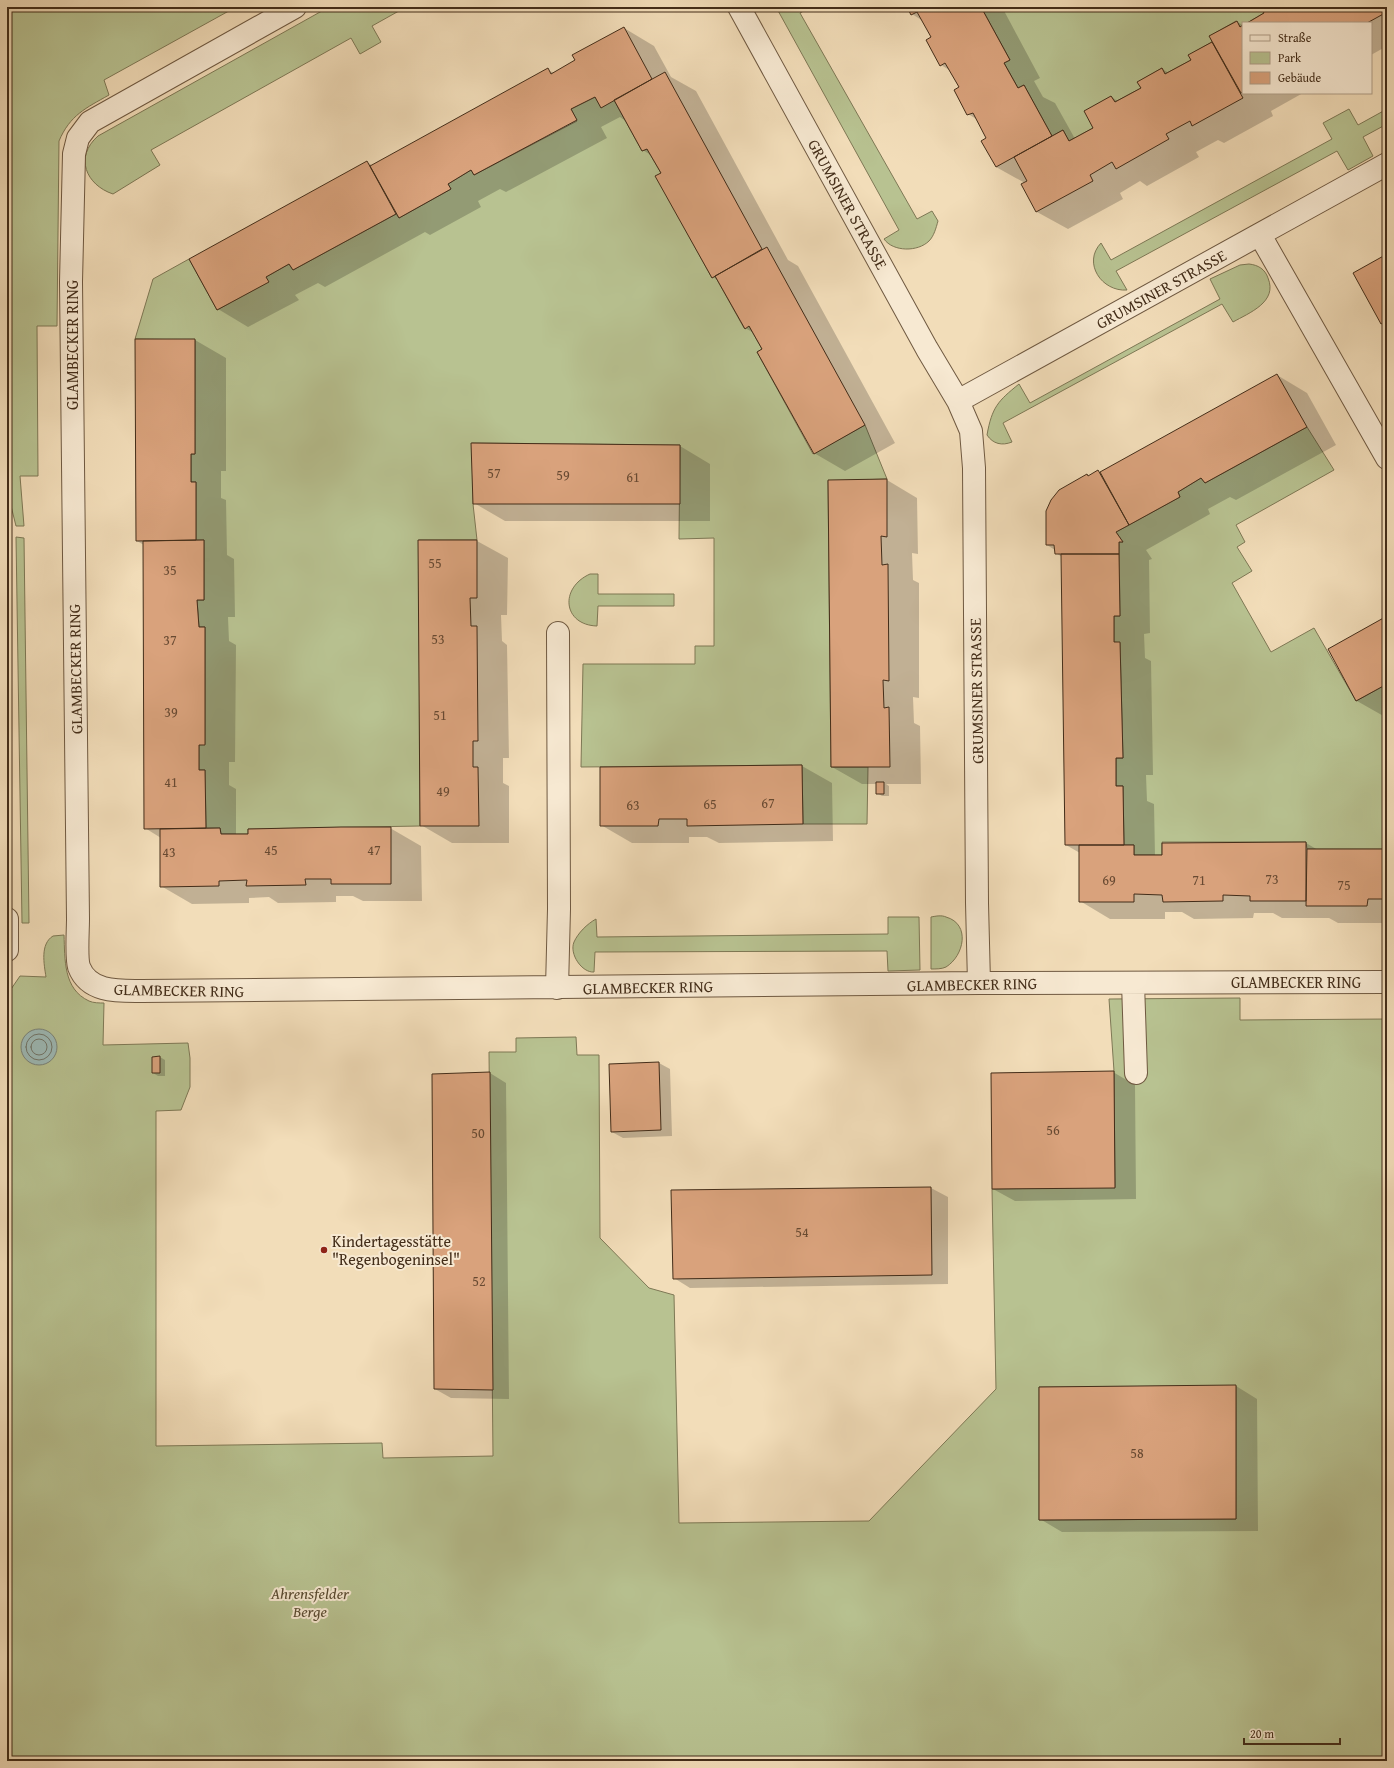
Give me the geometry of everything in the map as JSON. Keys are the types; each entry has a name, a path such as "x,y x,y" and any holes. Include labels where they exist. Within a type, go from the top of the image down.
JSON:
{"street":[{"name":"GLAMBECKER RING","path":"295,7 90,122 78,138 74,154 71,282 79,966 85,976 100,988 112,991 557,988 943,993 979,983 1387,982"},
{"name":"GRUMSINER STRASSE","path":"739,7 927,349 958,401 971,432 974,468 977,903 979,983"},
{"name":"GRUMSINER STRASSE","path":"958,401 1387,164"},
{"path":"1260,235 1387,458"},
{"path":"557,988 559,909 558,633"},
{"path":"7,919 7,950"},
{"path":"1133,983 1136,1073"}],"green space":[{"path":"7,7 236,7 104,80 109,95 86,108 74,118 63,132 59,141 57,326 37,326 38,476 20,476 24,526 16,526 7,495"},
{"path":"329,7 406,7 372,26 381,42 360,54 351,38 151,150 160,165 113,194 104,190 90,177 86,170 86,153 98,136"},
{"path":"776,7 811,7 800,13 917,219 932,211 938,221 935,232 929,241 924,245 912,249 899,248 888,243 884,239 899,230"},
{"path":"981,7 1261,7 1264,13 1249,22 1242,22 1242,26 1240,27 1236,21 1210,36 1212,42 1189,55 1191,60 1165,74 1162,68 1138,82 1141,88 1115,102 1111,96 1093,128 1069,141 1063,130 1052,136 1024,85 1018,88 1004,63 1010,60"},
{"path":"595,97 601,107 614,100 642,151 647,149 661,173 656,176 712,278 715,276 744,328 749,326 762,349 757,352 813,454 865,425 887,479 828,481 831,767 868,767 867,824 803,824 802,765 581,767 583,664 695,664 695,646 714,646 714,538 679,539 680,445 472,443 473,504 477,540 419,540 420,826 248,829 248,834 221,834 220,828 206,828 205,770 199,770 199,745 205,744 205,627 199,627 197,600 204,600 204,540 196,540 196,482 191,482 191,454 195,454 195,340 135,339 153,279 189,259 217,310 268,282 266,277 289,264 293,270 396,214 399,218 451,189 448,184 471,170 474,175 577,121 571,109"},
{"path":"1349,109 1358,125 1387,109 1387,124 1363,137 1373,156 1348,170 1337,151 1116,271 1127,290 1110,286 1098,275 1094,267 1094,259 1096,251 1101,243 1111,260 1332,139 1323,123"},
{"path":"1249,264 1258,266 1263,270 1267,275 1270,286 1269,294 1266,300 1254,310 1233,322 1222,304 1003,423 1012,442 1001,444 995,442 987,435 991,418 997,405 1019,384 1030,403 1220,299 1210,279 1240,265"},
{"path":"1307,427 1334,470 1236,525 1245,542 1237,547 1252,571 1232,583 1271,652 1314,628 1356,701 1387,684 1387,849 1307,849 1306,842 1162,842 1162,855 1134,855 1134,845 1124,845 1123,786 1116,786 1116,758 1123,758 1120,643 1114,642 1114,616 1120,616 1119,542 1123,542 1116,532 1180,497 1178,492 1201,478 1205,483"},
{"path":"16,537 24,538 29,923 22,923"},
{"path":"590,574 598,574 598,594 674,594 674,606 598,606 597,626 586,624 577,619 572,613 569,605 573,588 580,580"},
{"path":"943,916 954,921 959,926 962,933 961,948 957,956 952,962 943,968 931,969 931,917"},
{"path":"888,917 919,917 920,970 888,971 887,951 595,952 594,972 581,966 573,952 574,942 580,932 596,919 597,937 888,934"},
{"name":"Ahrensfelder Berge","path":"64,935 65,963 74,989 89,1001 94,1003 104,1003 103,1045 188,1043 190,1058 190,1087 181,1110 156,1111 156,1446 382,1443 383,1458 493,1456 489,1052 516,1052 516,1038 576,1037 577,1055 599,1055 600,1238 649,1288 674,1295 679,1523 869,1521 996,1389 992,1189 1115,1187 1114,1071 1109,999 1240,998 1240,1020 1387,1019 1387,1761 7,1761 7,995 20,976 46,977 44,960 45,949 46,944 53,936","holes":["1236,1386 1236,1519 1039,1520 1039,1387"]}],"water":[{"path":"39,1029 49,1032 54,1037 57,1047 54,1057 49,1062 39,1065 29,1062 24,1057 21,1047 24,1037 29,1032"}],"building":[{"path":"907,7 981,7 1010,60 1004,63 1018,88 1024,85 1052,136 996,167 981,141 986,138 973,113 967,115 954,90 959,87 945,63 940,66 926,40 931,37 917,12 911,15"},
{"path":"1261,7 1387,7 1387,12 1369,22 1249,22 1264,13"},
{"path":"1237,21 1240,27 1242,26 1242,92 1241,93 1209,36"},
{"path":"624,27 652,79 601,108 595,97 571,109 577,120 474,175 471,170 448,184 451,189 399,218 370,166 548,68 551,74 575,60 572,55"},
{"path":"1212,42 1243,98 1192,126 1190,121 1166,134 1169,139 1116,169 1112,162 1090,175 1093,181 1036,212 1021,184 1027,181 1014,157 1063,130 1069,141 1093,128 1084,111 1111,96 1115,102 1141,88 1137,82 1162,68 1165,74 1191,60 1188,55"},
{"path":"665,72 762,249 712,278 655,176 661,173 647,149 642,151 614,100"},
{"path":"367,161 396,214 293,270 289,264 266,277 269,282 217,310 189,259"},
{"path":"767,247 865,425 814,454 757,352 762,349 749,326 745,329 715,276"},
{"path":"1387,254 1387,326 1385,322 1381,324 1353,273"},
{"path":"135,339 195,339 195,454 191,454 191,482 196,482 196,540 136,541"},
{"path":"1277,374 1307,427 1205,483 1201,478 1178,492 1180,497 1129,525 1100,472"},
{"path":"471,443 680,445 680,504 473,504"},
{"path":"1098,470 1129,525 1116,532 1123,542 1119,542 1119,554 1055,554 1054,545 1046,545 1046,511 1051,500 1059,490 1087,474 1088,476"},
{"path":"887,479 887,537 881,536 882,565 888,564 889,681 883,680 884,708 889,707 890,767 831,767 828,480"},
{"path":"204,540 204,600 197,600 199,627 205,627 205,745 199,745 199,770 205,770 206,828 144,829 143,541"},
{"path":"418,540 477,540 477,598 470,598 471,626 477,626 478,741 473,741 473,767 478,767 479,826 420,826"},
{"path":"1061,554 1119,554 1120,616 1114,616 1114,642 1120,642 1123,758 1116,758 1116,786 1123,786 1124,845 1065,845"},
{"path":"1387,616 1387,684 1356,701 1328,649"},
{"path":"802,765 803,824 687,826 687,819 659,819 658,826 600,826 600,767"},
{"path":"876,782 884,782 884,794 876,794"},
{"path":"391,827 391,884 331,884 331,879 305,879 306,885 246,886 247,880 219,881 219,886 160,887 160,829 220,828 221,834 248,834 248,829"},
{"path":"1306,842 1306,901 1250,901 1250,896 1223,895 1223,901 1163,902 1162,895 1134,894 1134,902 1079,902 1079,845 1134,845 1134,855 1162,855 1162,843"},
{"path":"1307,849 1387,849 1387,899 1368,899 1367,906 1306,906"},
{"path":"160,1056 160,1073 152,1073 152,1057"},
{"path":"659,1062 661,1130 611,1132 609,1064"},
{"path":"1114,1071 1115,1188 992,1189 991,1073"},
{"path":"490,1072 493,1390 434,1389 432,1074"},
{"path":"931,1187 932,1275 673,1279 671,1190"},
{"path":"1236,1385 1236,1519 1039,1520 1039,1387"}],"place":[{"name":"Kindertagesstätte \"Regenbogeninsel\"","path":"324,1250"}]}
